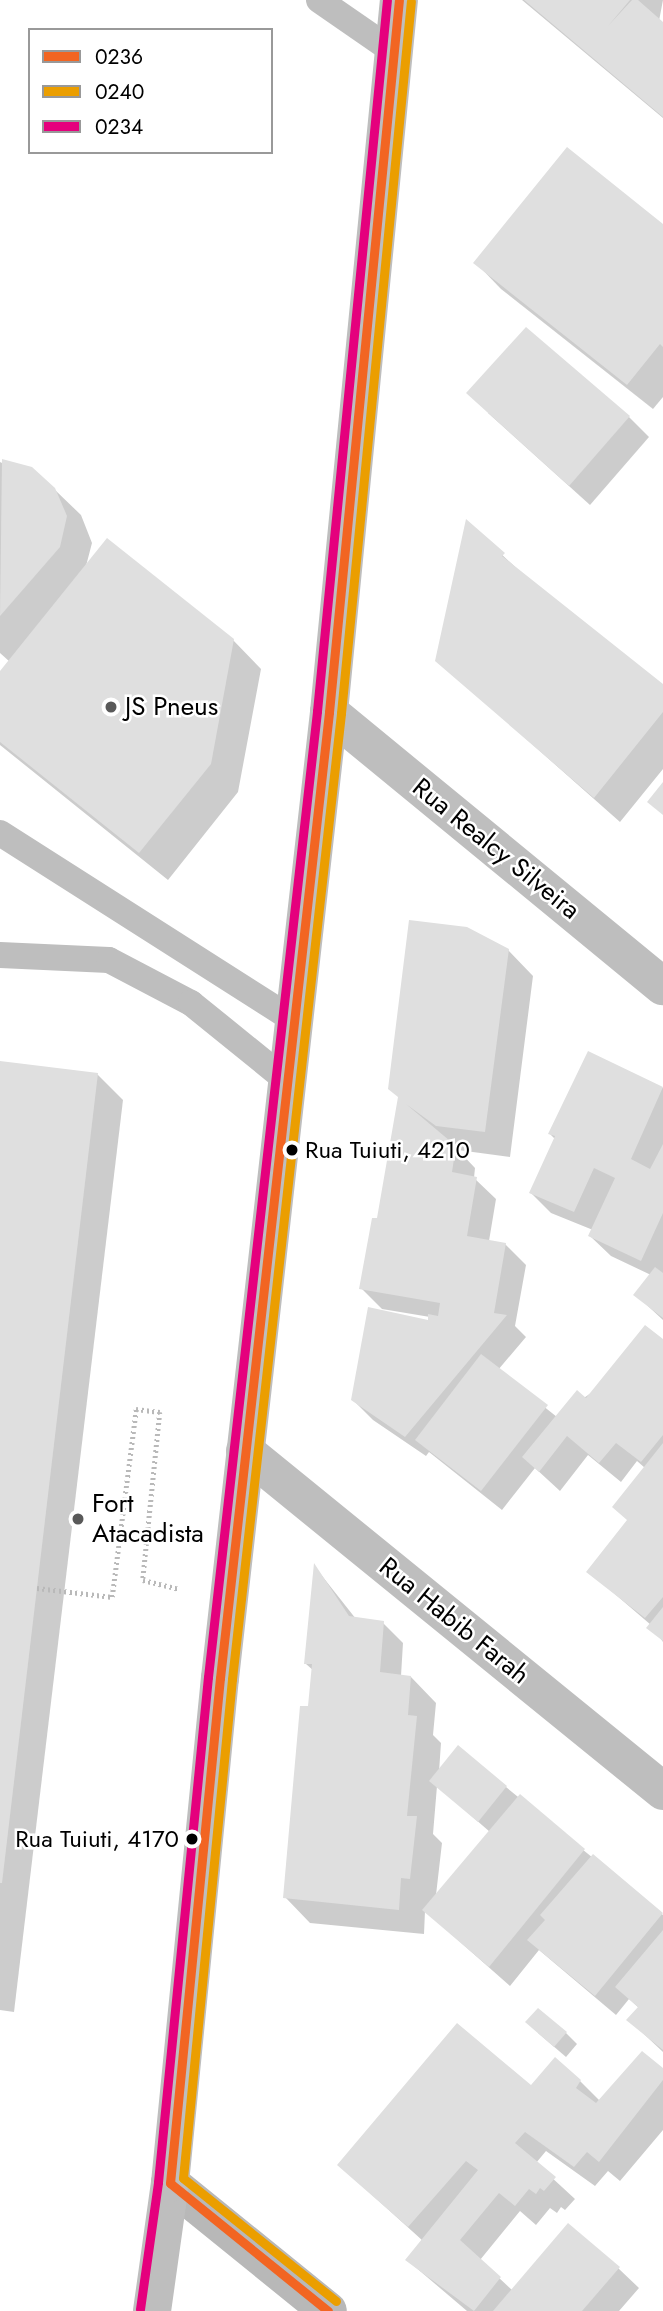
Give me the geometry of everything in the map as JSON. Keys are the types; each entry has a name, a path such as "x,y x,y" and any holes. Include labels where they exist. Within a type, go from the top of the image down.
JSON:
{"main road":[{"path":"152,2311 170,2183 245,1451 329,712 399,0"},
{"name":"Rua Realcy Silveira","path":"329,712 663,986"},
{"name":"Rua Habib Farah","path":"245,1451 663,1791"}],"street":[{"path":"170,2183 328,2311"}],"lane":[{"path":"318,0 394,52"},
{"path":"0,833 293,1020"},
{"path":"0,955 109,960 191,1003 286,1080"}],"path":[{"path":"37,1588 112,1597 136,1409 160,1412 143,1580 229,1601"}],"building":[{"path":"524,0 630,0 608,26 632,0 638,0 663,22 663,117"},
{"path":"567,147 663,224 663,347 660,344 627,385 473,263"},
{"path":"526,327 630,416 569,486 466,393"},
{"path":"2,459 32,467 55,488 67,516 60,547 0,616"},
{"path":"466,519 505,553 502,556 663,684 663,712 594,798 435,661"},
{"name":"JS Pneus","path":"107,538 234,639 211,764 139,853 0,742 0,671"},
{"path":"663,782 663,815 647,802"},
{"path":"409,920 467,927 509,949 485,1132 436,1126 406,1104 456,1146 452,1172 477,1177 467,1236 506,1243 494,1313 507,1315 405,1437 351,1400 368,1307 428,1320 428,1314 438,1316 440,1303 359,1289 372,1218 377,1218 398,1097 388,1089"},
{"path":"588,1051 663,1087 631,1159 650,1169 663,1144 663,1213 641,1261 588,1236 615,1178 594,1168 574,1212 529,1193 555,1136 548,1134"},
{"path":"0,1061 98,1073 2,1883 0,1883"},
{"path":"655,1267 663,1273 663,1318 633,1295"},
{"path":"645,1325 663,1339 663,1435 641,1462 616,1443 599,1463 567,1436 539,1472 522,1457 577,1390 586,1398"},
{"path":"481,1354 548,1405 481,1491 415,1440"},
{"path":"663,1443 663,1597 645,1618 586,1572 627,1520 612,1507"},
{"path":"314,1563 349,1616 384,1621 380,1672 411,1676 408,1715 417,1716 407,1816 417,1816 410,1879 401,1878 399,1910 283,1898 300,1706 308,1706 312,1664 304,1664"},
{"path":"663,1607 663,1641 646,1628"},
{"path":"458,1745 507,1786 478,1822 429,1781"},
{"path":"520,1794 585,1849 489,1967 422,1910"},
{"path":"593,1854 663,1913 595,1996 527,1940 545,1920 540,1915"},
{"path":"663,1930 663,2050 626,2020 638,2007 615,1987"},
{"path":"538,2008 567,2032 554,2047 525,2022"},
{"path":"457,2023 531,2085 555,2057 581,2080 576,2088 596,2103 642,2051 663,2068 663,2080 599,2162 587,2152 574,2167 525,2132 515,2143 556,2177 544,2191 540,2188 536,2194 529,2189 515,2206 499,2193 460,2240 501,2277 474,2311 405,2260 478,2170 466,2161 408,2227 337,2165"},
{"path":"568,2223 620,2267 582,2311 493,2311"}],"transit line":[{"name":"0234","path":"140,2309 158,2182 208,1677 317,711 387,0"},
{"name":"0236","path":"328,2311 170,2183 220,1678 329,712 399,0"},
{"name":"0240","path":"336,2301 183,2178 232,1679 341,713 411,1"}],"place":[{"name":"JS Pneus","path":"111,707"},
{"name":"Rua Tuiuti, 4210","path":"292,1150"},
{"name":"Fort Atacadista","path":"78,1519"},
{"name":"Rua Tuiuti, 4170","path":"192,1839"}]}
